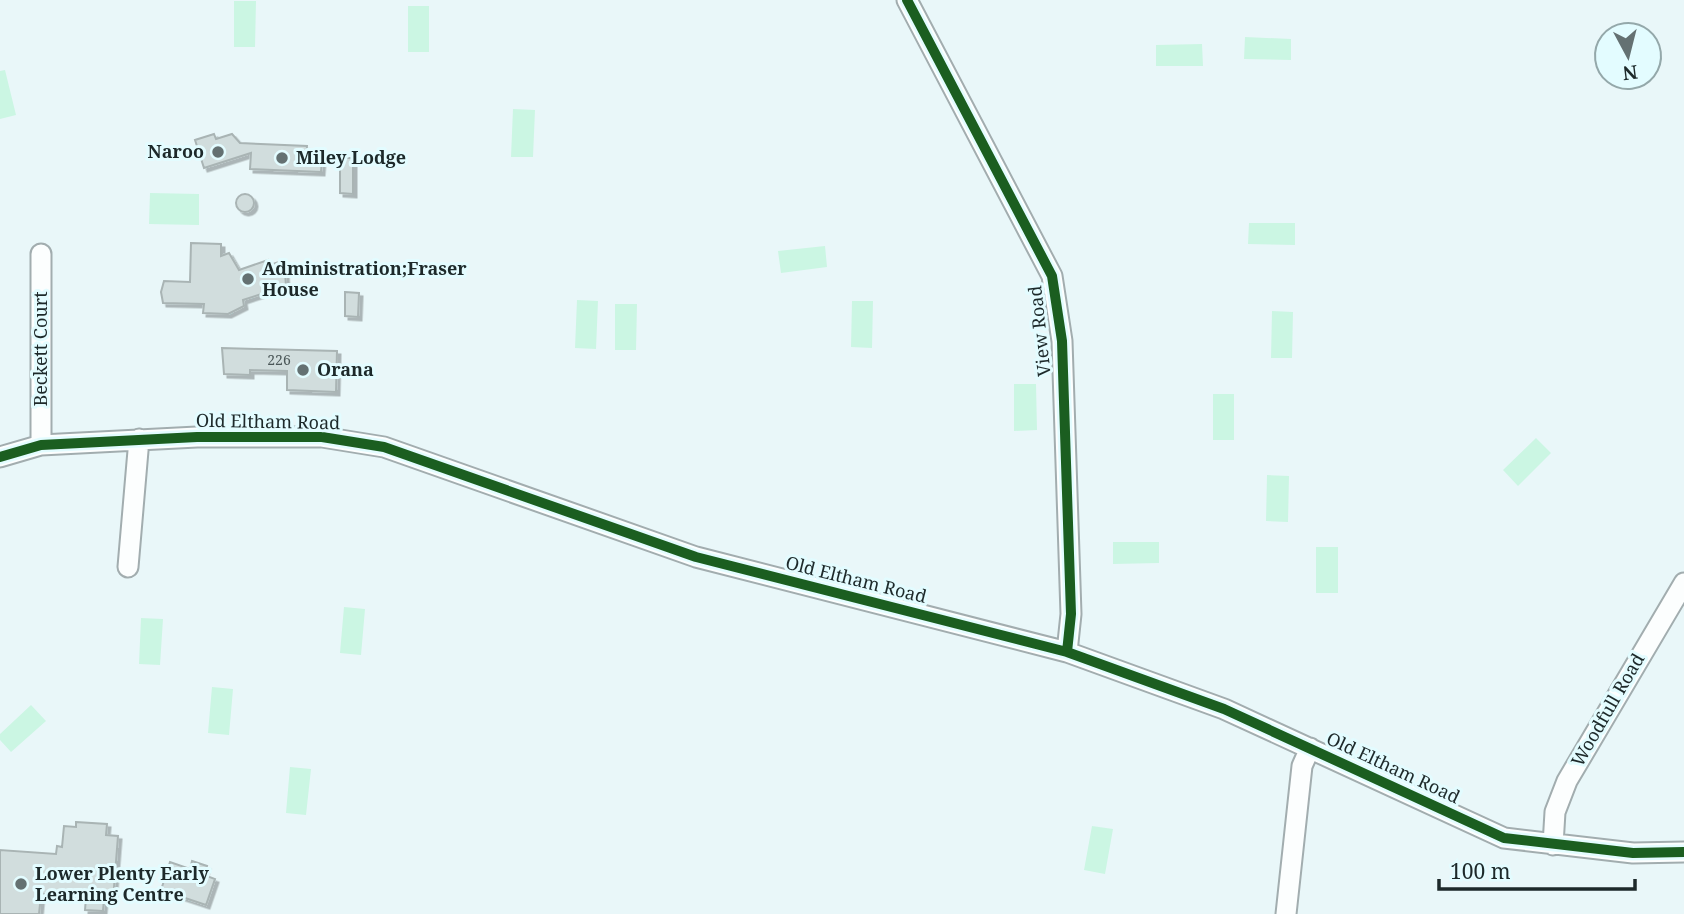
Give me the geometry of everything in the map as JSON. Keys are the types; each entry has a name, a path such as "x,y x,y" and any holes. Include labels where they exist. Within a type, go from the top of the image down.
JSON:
{"street":[{"name":"View Road","path":"907,0 1052,276 1062,341 1071,614 1067,652"},
{"name":"Beckett Court","path":"41,254 41,445"},
{"name":"Old Eltham Road","path":"0,457 41,445 139,439 322,438 384,447 696,557 1067,652 1224,709 1504,838 1633,853 1684,852"},
{"path":"128,567 139,439"},
{"name":"Woodfull Road","path":"1553,845 1556,812 1567,781 1684,583"},
{"path":"1286,914 1302,766 1310,748"}],"green space":[{"path":"234,1 256,1 255,47 234,47"},
{"path":"408,6 429,6 429,52 408,52"},
{"path":"1245,37 1291,39 1291,60 1244,59"},
{"path":"1202,44 1203,66 1156,66 1156,45"},
{"path":"5,70 16,115 0,119 0,71"},
{"path":"513,109 535,110 533,157 511,157"},
{"path":"150,193 199,194 199,225 149,224"},
{"path":"1249,223 1295,223 1295,245 1248,244"},
{"path":"825,246 827,267 781,273 778,251"},
{"path":"577,300 598,301 596,349 575,348"},
{"path":"852,301 873,301 872,348 851,347"},
{"path":"615,304 637,304 636,350 615,350"},
{"path":"1272,311 1293,312 1292,358 1271,358"},
{"path":"1014,384 1036,384 1037,430 1014,431"},
{"path":"1213,394 1234,394 1234,440 1213,440"},
{"path":"1536,438 1551,453 1518,486 1503,470"},
{"path":"1267,475 1289,476 1288,522 1266,521"},
{"path":"1113,542 1159,542 1159,563 1113,564"},
{"path":"1316,547 1338,547 1338,593 1316,593"},
{"path":"344,607 365,609 361,655 340,653"},
{"path":"141,618 163,619 160,665 139,664"},
{"path":"212,687 233,689 229,735 208,733"},
{"path":"31,705 46,721 11,752 0,740 0,734"},
{"path":"290,767 311,769 306,815 286,813"},
{"path":"1092,826 1113,829 1105,874 1084,870"}],"building":[{"path":"214,134 216,139 232,134 240,143 307,146 306,158 322,158 321,172 250,169 251,153 204,168 195,140"},
{"path":"340,158 353,158 353,194 340,193"},
{"path":"245,194 251,197 254,203 251,209 245,212 239,209 236,203 239,197"},
{"name":"Administration;Fraser House","path":"191,243 221,244 221,256 229,253 239,270 268,260 270,265 279,262 285,272 286,286 243,300 244,306 228,314 203,313 204,304 163,303 161,292 164,281 190,282"},
{"path":"345,292 359,293 358,317 345,316"},
{"name":"Orana","path":"222,348 337,351 336,392 287,390 287,371 250,370 250,375 224,374"},
{"path":"76,822 107,824 106,835 118,836 113,900 104,899 103,911 85,910 86,898 41,894 39,914 0,914 0,850 56,854 57,846 62,847 64,826 76,827"},
{"path":"192,861 207,866 204,875 215,879 206,905 161,890 170,862 190,869"}],"cycle path":[{"path":"907,0 1052,276 1062,341 1071,614 1067,652"},
{"path":"0,457 41,445 197,437 322,437 384,447 696,557 1067,652 1224,709 1504,838 1633,853 1684,852"}],"place":[{"name":"Naroo","path":"218,152"},
{"name":"Miley Lodge","path":"282,158"},
{"name":"Administration;Fraser House","path":"248,279"},
{"name":"Orana","path":"303,370"},
{"name":"Lower Plenty Early Learning Centre","path":"21,884"}]}
